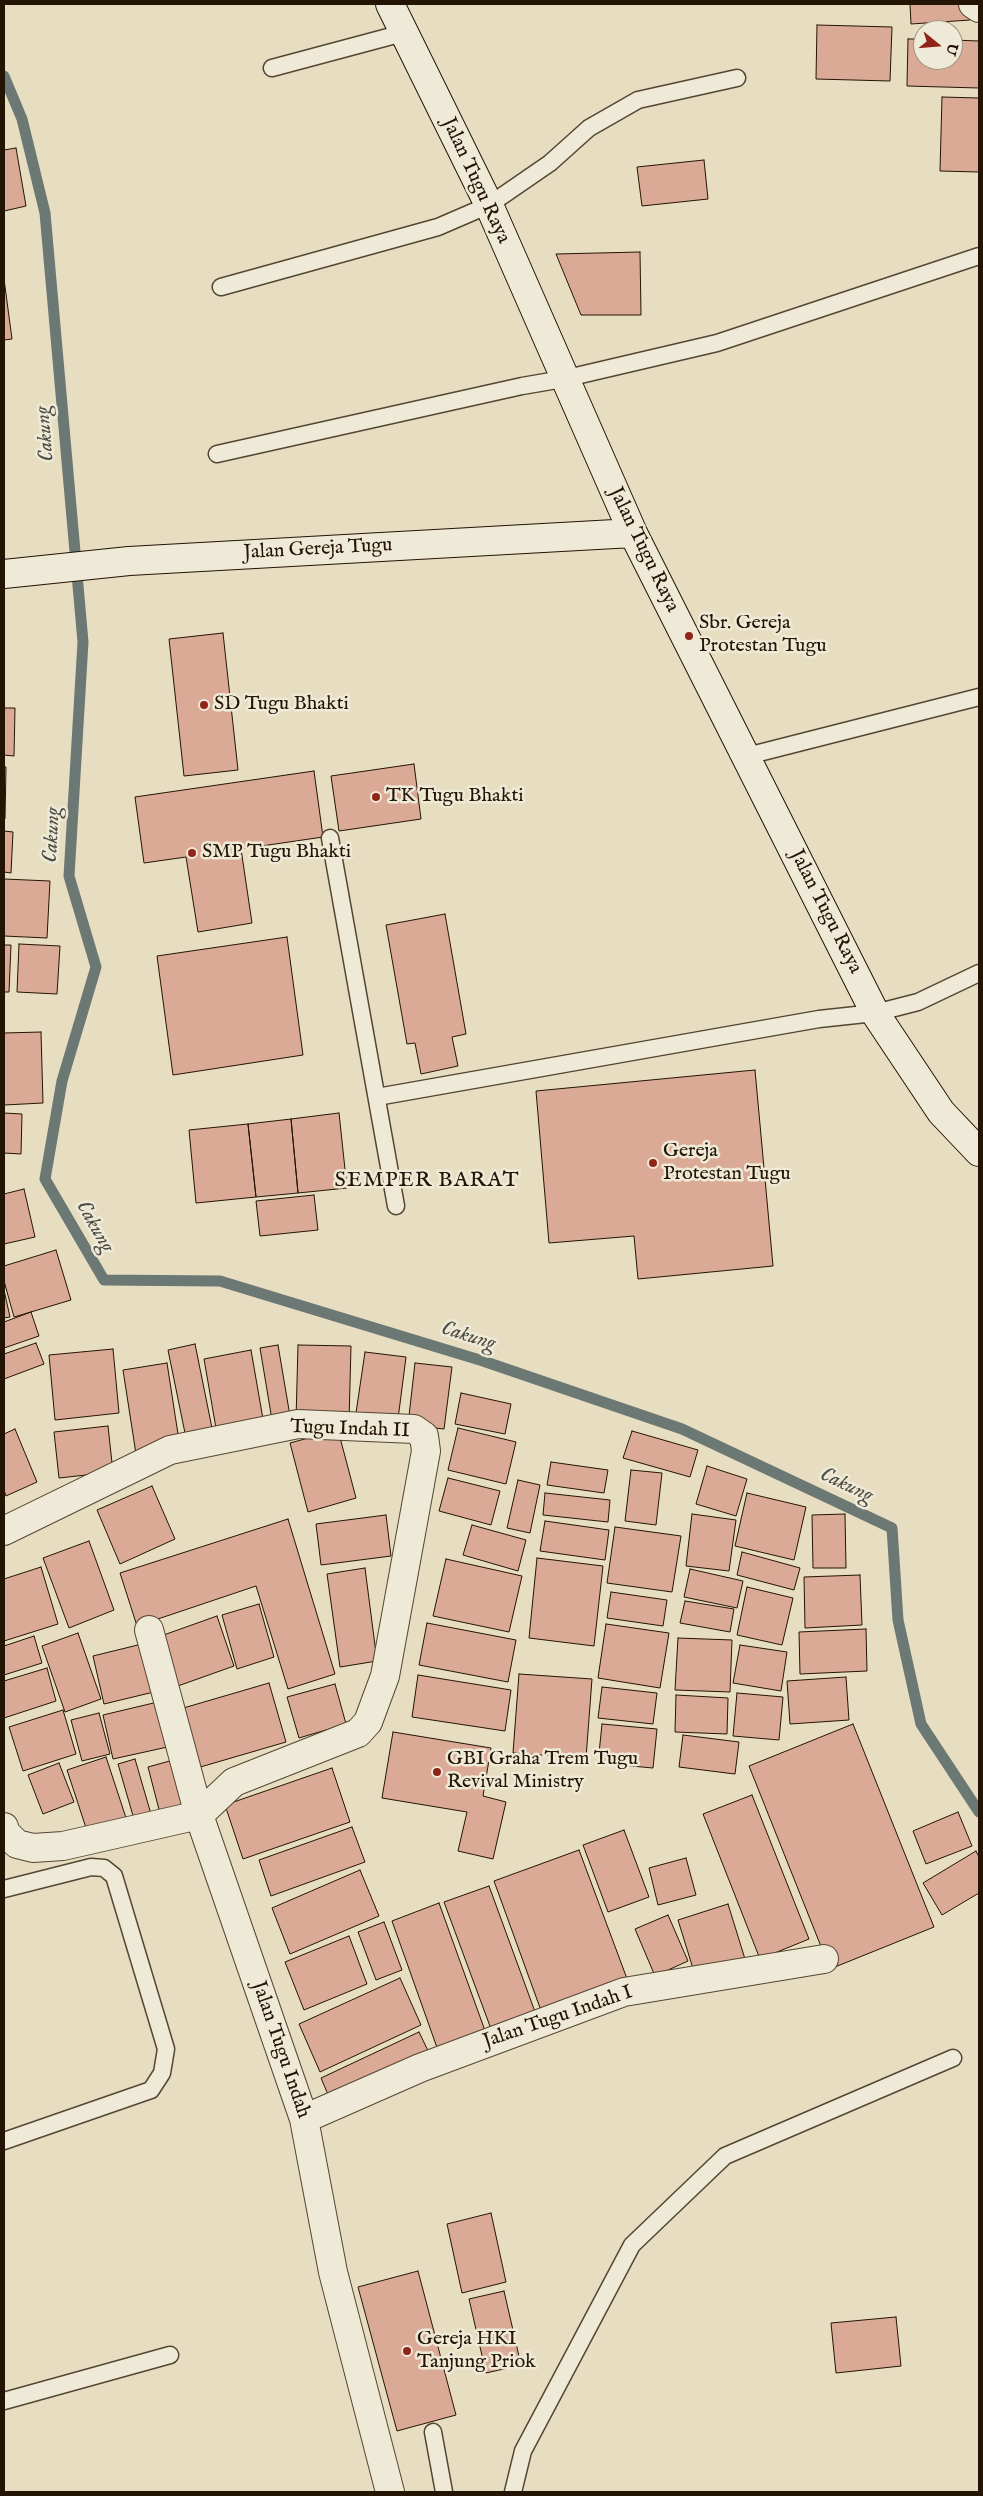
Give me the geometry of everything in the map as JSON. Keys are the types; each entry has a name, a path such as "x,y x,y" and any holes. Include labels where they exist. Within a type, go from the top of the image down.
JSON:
{"street":[{"name":"Jalan Tugu Raya","path":"390,4 489,205 633,533 875,1013 941,1112 979,1152"},
{"path":"973,4 979,8"},
{"name":"Jalan Gereja Tugu","path":"15,573 129,561 633,533"},
{"name":"Tugu Indah II","path":"4,1531 170,1450 298,1424 414,1429 424,1436 426,1451 385,1676 368,1722 358,1733 234,1782 198,1815"},
{"name":"Jalan Tugu Indah","path":"149,1630 198,1815 304,2119 333,2272 390,2492"},
{"path":"4,1827 6,1833 17,1844 33,1848 63,1846 198,1815"},
{"name":"Jalan Tugu Indah I","path":"304,2119 420,2068 624,1992 824,1959"}],"lane":[{"path":"272,68 403,33"},
{"path":"221,287 438,227 489,205 550,163 589,128 638,100 737,78"},
{"path":"217,454 522,386 564,379 717,343 979,256"},
{"path":"747,756 979,697"},
{"path":"330,838 396,1206"},
{"path":"377,1097 819,1019 875,1013 918,1002 979,973"},
{"path":"4,1888 91,1867 104,1868 114,1876 166,2049 162,2073 151,2090 4,2141"},
{"path":"513,2492 523,2451 632,2245 725,2156 953,2058"},
{"path":"4,2401 170,2354"},
{"path":"433,2432 444,2492"}],"building":[{"path":"910,4 969,4 970,20 913,20 913,24 911,24"},
{"path":"817,25 892,27 890,81 816,79"},
{"path":"908,39 913,39 913,70 963,70 963,40 979,41 979,88 907,86"},
{"path":"942,97 979,98 979,172 940,171"},
{"path":"16,148 26,206 4,211 4,150"},
{"path":"704,160 708,199 642,206 637,167"},
{"path":"640,252 641,315 581,315 556,254"},
{"path":"4,279 12,339 4,340"},
{"name":"SD Tugu Bhakti","path":"223,633 238,770 184,776 169,639"},
{"path":"4,708 15,708 14,756 4,755"},
{"name":"TK Tugu Bhakti","path":"414,764 421,819 339,831 331,776"},
{"path":"4,767 6,767 5,819 4,819"},
{"name":"SMP Tugu Bhakti","path":"314,771 323,837 241,849 252,923 198,932 186,857 144,863 135,797"},
{"path":"4,831 13,832 11,873 4,872"},
{"path":"4,879 50,881 47,938 4,936"},
{"path":"445,914 466,1034 452,1037 458,1066 421,1074 415,1043 407,1044 386,925"},
{"path":"287,937 303,1055 173,1075 157,956"},
{"path":"19,944 60,946 57,994 17,992"},
{"path":"4,945 11,945 9,992 4,992"},
{"path":"41,1032 43,1103 4,1105 4,1033"},
{"name":"Gereja Protestan Tugu","path":"755,1070 773,1266 638,1279 634,1236 549,1243 536,1091"},
{"path":"4,1113 22,1114 21,1154 4,1153"},
{"path":"339,1113 347,1188 298,1193 291,1119"},
{"path":"291,1119 298,1193 256,1197 248,1124"},
{"path":"248,1124 256,1197 196,1203 189,1130"},
{"path":"24,1189 35,1237 4,1244 4,1194"},
{"path":"314,1195 318,1230 260,1236 256,1201"},
{"path":"56,1250 71,1300 14,1317 4,1281 4,1266"},
{"path":"4,1290 10,1317 4,1318"},
{"path":"31,1312 39,1336 4,1348 4,1322"},
{"path":"36,1343 44,1364 4,1379 4,1354"},
{"path":"195,1344 213,1433 186,1438 168,1350"},
{"path":"278,1345 290,1416 272,1420 260,1348"},
{"path":"298,1345 351,1346 349,1421 296,1420"},
{"path":"113,1349 119,1413 55,1420 49,1355"},
{"path":"251,1350 264,1425 217,1434 204,1359"},
{"path":"365,1352 406,1357 398,1419 356,1413"},
{"path":"167,1363 180,1447 136,1454 123,1370"},
{"path":"415,1363 452,1367 444,1429 408,1425"},
{"path":"461,1393 511,1404 505,1434 455,1424"},
{"path":"108,1426 113,1472 59,1478 54,1432"},
{"path":"458,1428 516,1442 506,1484 448,1470"},
{"path":"15,1429 37,1482 6,1496 4,1490 4,1434"},
{"path":"338,1430 356,1498 308,1512 290,1443"},
{"path":"632,1431 698,1450 690,1477 623,1458"},
{"path":"551,1462 608,1470 604,1493 547,1485"},
{"path":"707,1466 747,1479 736,1516 696,1504"},
{"path":"631,1470 662,1473 656,1525 625,1521"},
{"path":"448,1478 500,1491 491,1525 439,1511"},
{"path":"518,1480 540,1485 530,1533 507,1528"},
{"path":"152,1486 175,1539 120,1564 97,1510"},
{"path":"545,1493 610,1500 608,1522 543,1515"},
{"path":"747,1493 806,1507 794,1560 735,1546"},
{"path":"692,1514 736,1520 729,1571 686,1566"},
{"path":"845,1514 846,1568 813,1568 812,1515"},
{"path":"386,1515 391,1556 321,1565 316,1524"},
{"path":"288,1519 335,1674 288,1689 256,1586 137,1626 120,1573"},
{"path":"545,1521 609,1530 605,1560 540,1551"},
{"path":"472,1525 526,1540 518,1571 463,1555"},
{"path":"615,1527 681,1536 672,1592 607,1583"},
{"path":"89,1541 114,1610 69,1628 43,1558"},
{"path":"742,1552 800,1568 794,1590 737,1575"},
{"path":"537,1558 603,1566 594,1646 529,1638"},
{"path":"446,1559 522,1576 509,1632 433,1616"},
{"path":"41,1567 58,1624 4,1641 4,1579"},
{"path":"365,1568 377,1661 340,1667 327,1574"},
{"path":"690,1569 743,1581 737,1608 684,1597"},
{"path":"860,1575 862,1625 805,1628 804,1577"},
{"path":"747,1587 793,1598 782,1645 737,1635"},
{"path":"611,1592 667,1600 663,1626 607,1618"},
{"path":"685,1601 734,1609 730,1632 680,1623"},
{"path":"259,1604 274,1657 237,1669 222,1615"},
{"path":"217,1616 234,1666 175,1687 158,1637"},
{"path":"427,1623 516,1640 508,1682 419,1665"},
{"path":"606,1624 669,1633 660,1688 598,1678"},
{"path":"866,1629 867,1671 800,1674 799,1632"},
{"path":"78,1633 101,1699 65,1712 42,1646"},
{"path":"34,1636 42,1663 4,1675 4,1646"},
{"path":"678,1638 732,1640 730,1692 675,1690"},
{"path":"146,1643 158,1691 104,1704 93,1656"},
{"path":"740,1645 787,1652 781,1691 733,1683"},
{"path":"47,1668 56,1701 4,1718 4,1681"},
{"path":"519,1674 592,1679 586,1758 513,1753"},
{"path":"418,1675 511,1690 505,1731 412,1717"},
{"path":"846,1677 849,1720 790,1724 787,1681"},
{"path":"269,1683 286,1742 197,1768 180,1709"},
{"path":"335,1684 346,1724 299,1738 287,1697"},
{"path":"602,1687 657,1693 653,1724 598,1718"},
{"path":"737,1693 783,1697 779,1740 733,1736"},
{"path":"676,1695 728,1698 727,1734 675,1732"},
{"path":"162,1701 172,1746 113,1759 103,1715"},
{"path":"63,1710 76,1754 23,1771 9,1727"},
{"path":"99,1713 110,1754 82,1761 71,1720"},
{"path":"602,1724 657,1729 653,1768 598,1763"},
{"path":"853,1724 934,1927 830,1969 749,1766"},
{"name":"GBI Graha Trem Tugu Revival Ministry","path":"393,1732 491,1748 483,1796 506,1802 493,1859 458,1851 467,1812 382,1798"},
{"path":"683,1735 739,1742 735,1774 679,1767"},
{"path":"106,1757 128,1824 89,1837 67,1770"},
{"path":"135,1759 153,1821 136,1826 118,1764"},
{"path":"177,1759 191,1813 162,1821 148,1767"},
{"path":"59,1763 74,1802 43,1814 28,1775"},
{"path":"332,1768 350,1822 243,1859 225,1805"},
{"path":"752,1795 809,1939 760,1959 703,1814"},
{"path":"958,1812 972,1846 926,1864 913,1831"},
{"path":"352,1827 365,1862 271,1896 259,1860"},
{"path":"624,1830 649,1897 608,1912 583,1845"},
{"path":"579,1850 629,1984 543,2016 494,1881"},
{"path":"976,1851 979,1857 979,1893 942,1915 923,1883"},
{"path":"686,1858 696,1895 658,1905 649,1868"},
{"path":"360,1870 379,1916 290,1954 272,1908"},
{"path":"489,1886 538,2020 494,2037 444,1902"},
{"path":"439,1903 488,2039 440,2056 392,1921"},
{"path":"728,1904 745,1959 695,1975 678,1920"},
{"path":"668,1915 688,1961 655,1976 635,1929"},
{"path":"384,1922 402,1970 376,1980 358,1932"},
{"path":"349,1936 367,1984 304,2010 285,1962"},
{"path":"400,1978 421,2025 320,2072 299,2024"},
{"path":"419,2032 431,2057 332,2104 321,2078"},
{"path":"491,2213 506,2282 462,2293 447,2224"},
{"name":"Gereja HKI Tanjung Priok","path":"418,2271 456,2415 397,2431 358,2287"},
{"path":"504,2291 521,2365 486,2373 469,2299"},
{"path":"896,2317 901,2366 836,2373 831,2323"}],"waterway":[{"name":"Cakung","path":"4,76 22,119 45,213 83,642 69,876 96,967 62,1081 45,1179 104,1280 220,1281 483,1361 682,1429 892,1528 898,1620 921,1724 979,1812"}],"place":[{"name":"Sbr. Gereja Protestan Tugu","path":"689,636"},
{"name":"SD Tugu Bhakti","path":"204,705"},
{"name":"TK Tugu Bhakti","path":"376,797"},
{"name":"SMP Tugu Bhakti","path":"192,853"},
{"name":"Gereja Protestan Tugu","path":"653,1163"},
{"name":"GBI Graha Trem Tugu Revival Ministry","path":"437,1772"},
{"name":"Gereja HKI Tanjung Priok","path":"407,2351"}],"district":[{"name":"SEMPER BARAT","path":"427,1181"}]}
